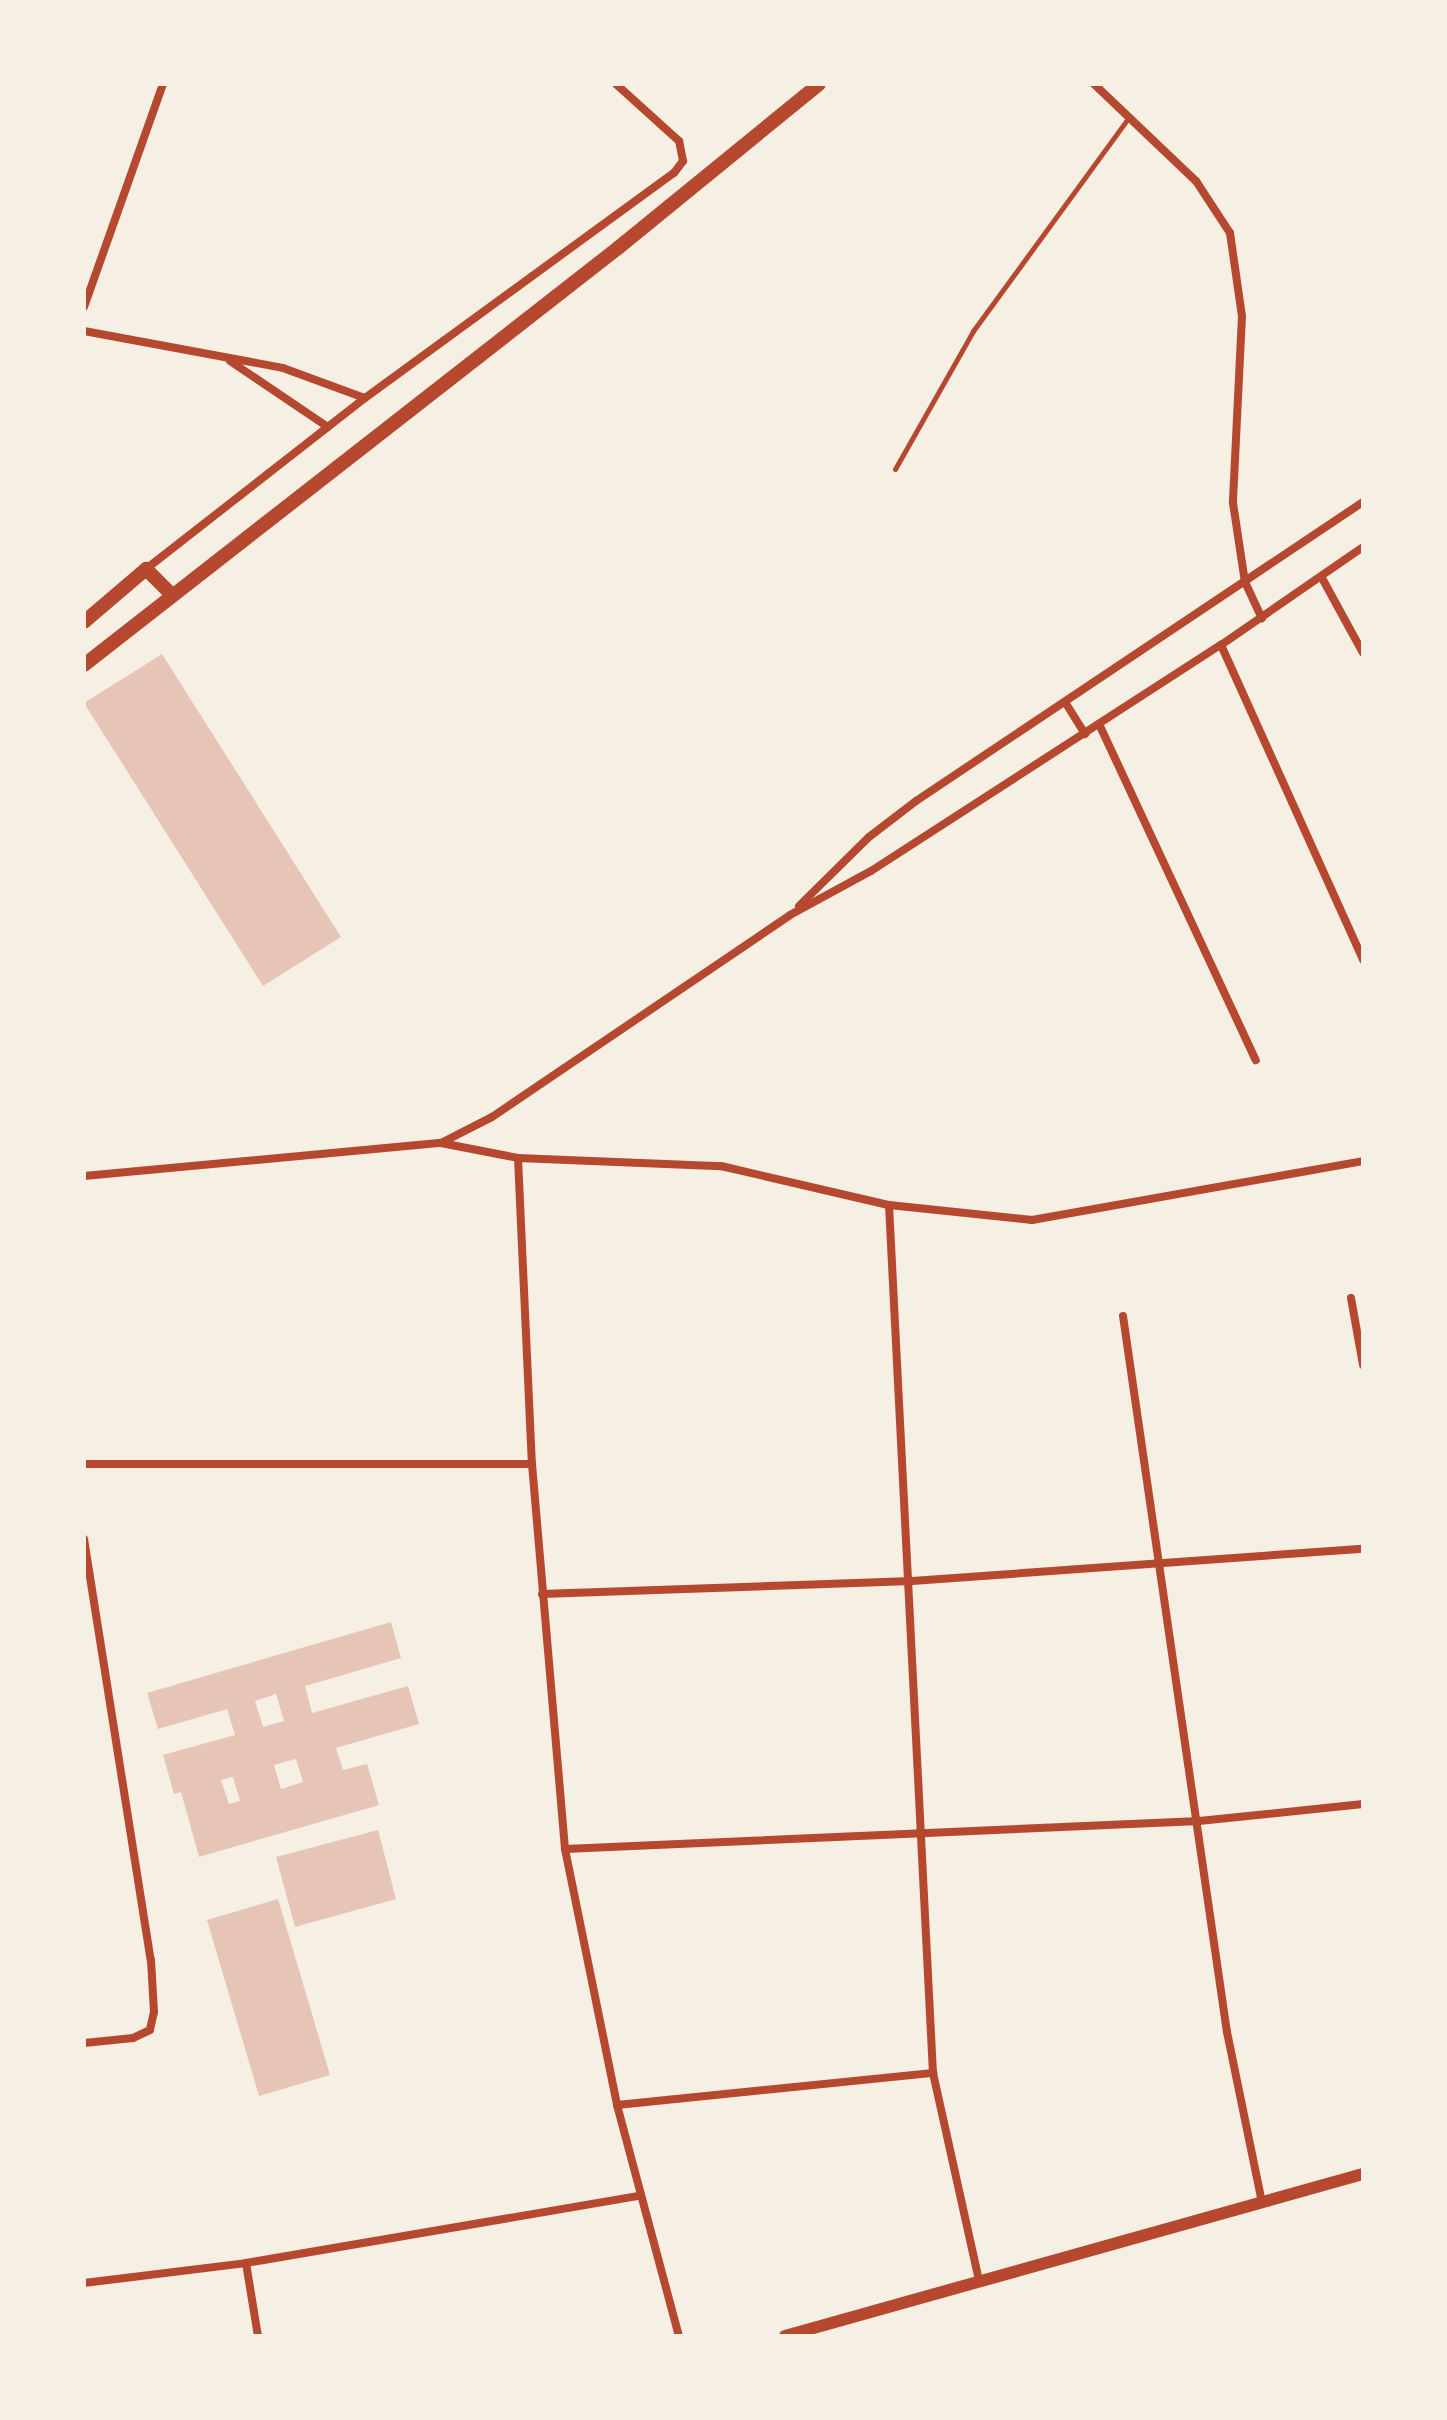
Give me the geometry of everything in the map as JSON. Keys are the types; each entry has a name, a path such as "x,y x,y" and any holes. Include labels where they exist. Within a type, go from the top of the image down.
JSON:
{"main road":[{"path":"84,665 618,248 819,84"},
{"path":"84,622 146,569 172,595"}],"street":[{"path":"84,307 163,84"},
{"path":"146,569 365,398 649,196 674,173 683,152 671,131 616,84"},
{"path":"1094,84 1210,196 1222,214 1237,261 1242,316 1233,503 1245,582 1262,618"},
{"path":"84,331 309,375 365,398"},
{"path":"229,361 328,427"},
{"path":"790,915 869,837 1363,502"},
{"path":"441,1143 492,1117 790,915 871,871 1085,734 1322,578 1363,547"},
{"path":"1322,578 1363,653"},
{"path":"1221,645 1363,960"},
{"path":"1065,702 1085,734"},
{"path":"1099,724 1256,1060"},
{"path":"84,1176 441,1143 518,1158 721,1166 889,1205 1032,1220 1363,1161"},
{"path":"518,1158 532,1464 565,1849 617,2105 679,2336"},
{"path":"889,1205 912,1581 933,2073 979,2280"},
{"path":"1351,1298 1363,1365"},
{"path":"1123,1316 1199,1821 1227,2032 1262,2202"},
{"path":"84,1464 532,1464"},
{"path":"84,1539 151,1960 154,2012 150,2030 133,2038 84,2043"},
{"path":"542,1594 912,1581 1363,1549"},
{"path":"565,1849 1199,1821 1363,1804"},
{"path":"617,2105 933,2073"},
{"path":"785,2336 1363,2174"},
{"path":"84,2283 246,2263 640,2196"},
{"path":"246,2263 258,2336"}],"lane":[{"path":"895,469 973,331 1129,117"}],"building":[{"path":"162,654 341,937 263,986 84,703"},
{"path":"391,1622 401,1658 305,1686 312,1713 408,1686 419,1724 336,1748 343,1770 367,1764 379,1805 199,1857 181,1792 174,1794 163,1755 235,1735 227,1709 158,1729 147,1693","holes":["276,1694 284,1721 263,1727 255,1701","296,1759 303,1782 281,1789 274,1765","233,1777 240,1801 229,1804 221,1780"]},
{"path":"378,1830 396,1899 295,1927 276,1857"},
{"path":"278,1899 330,2075 259,2096 207,1920"}]}
